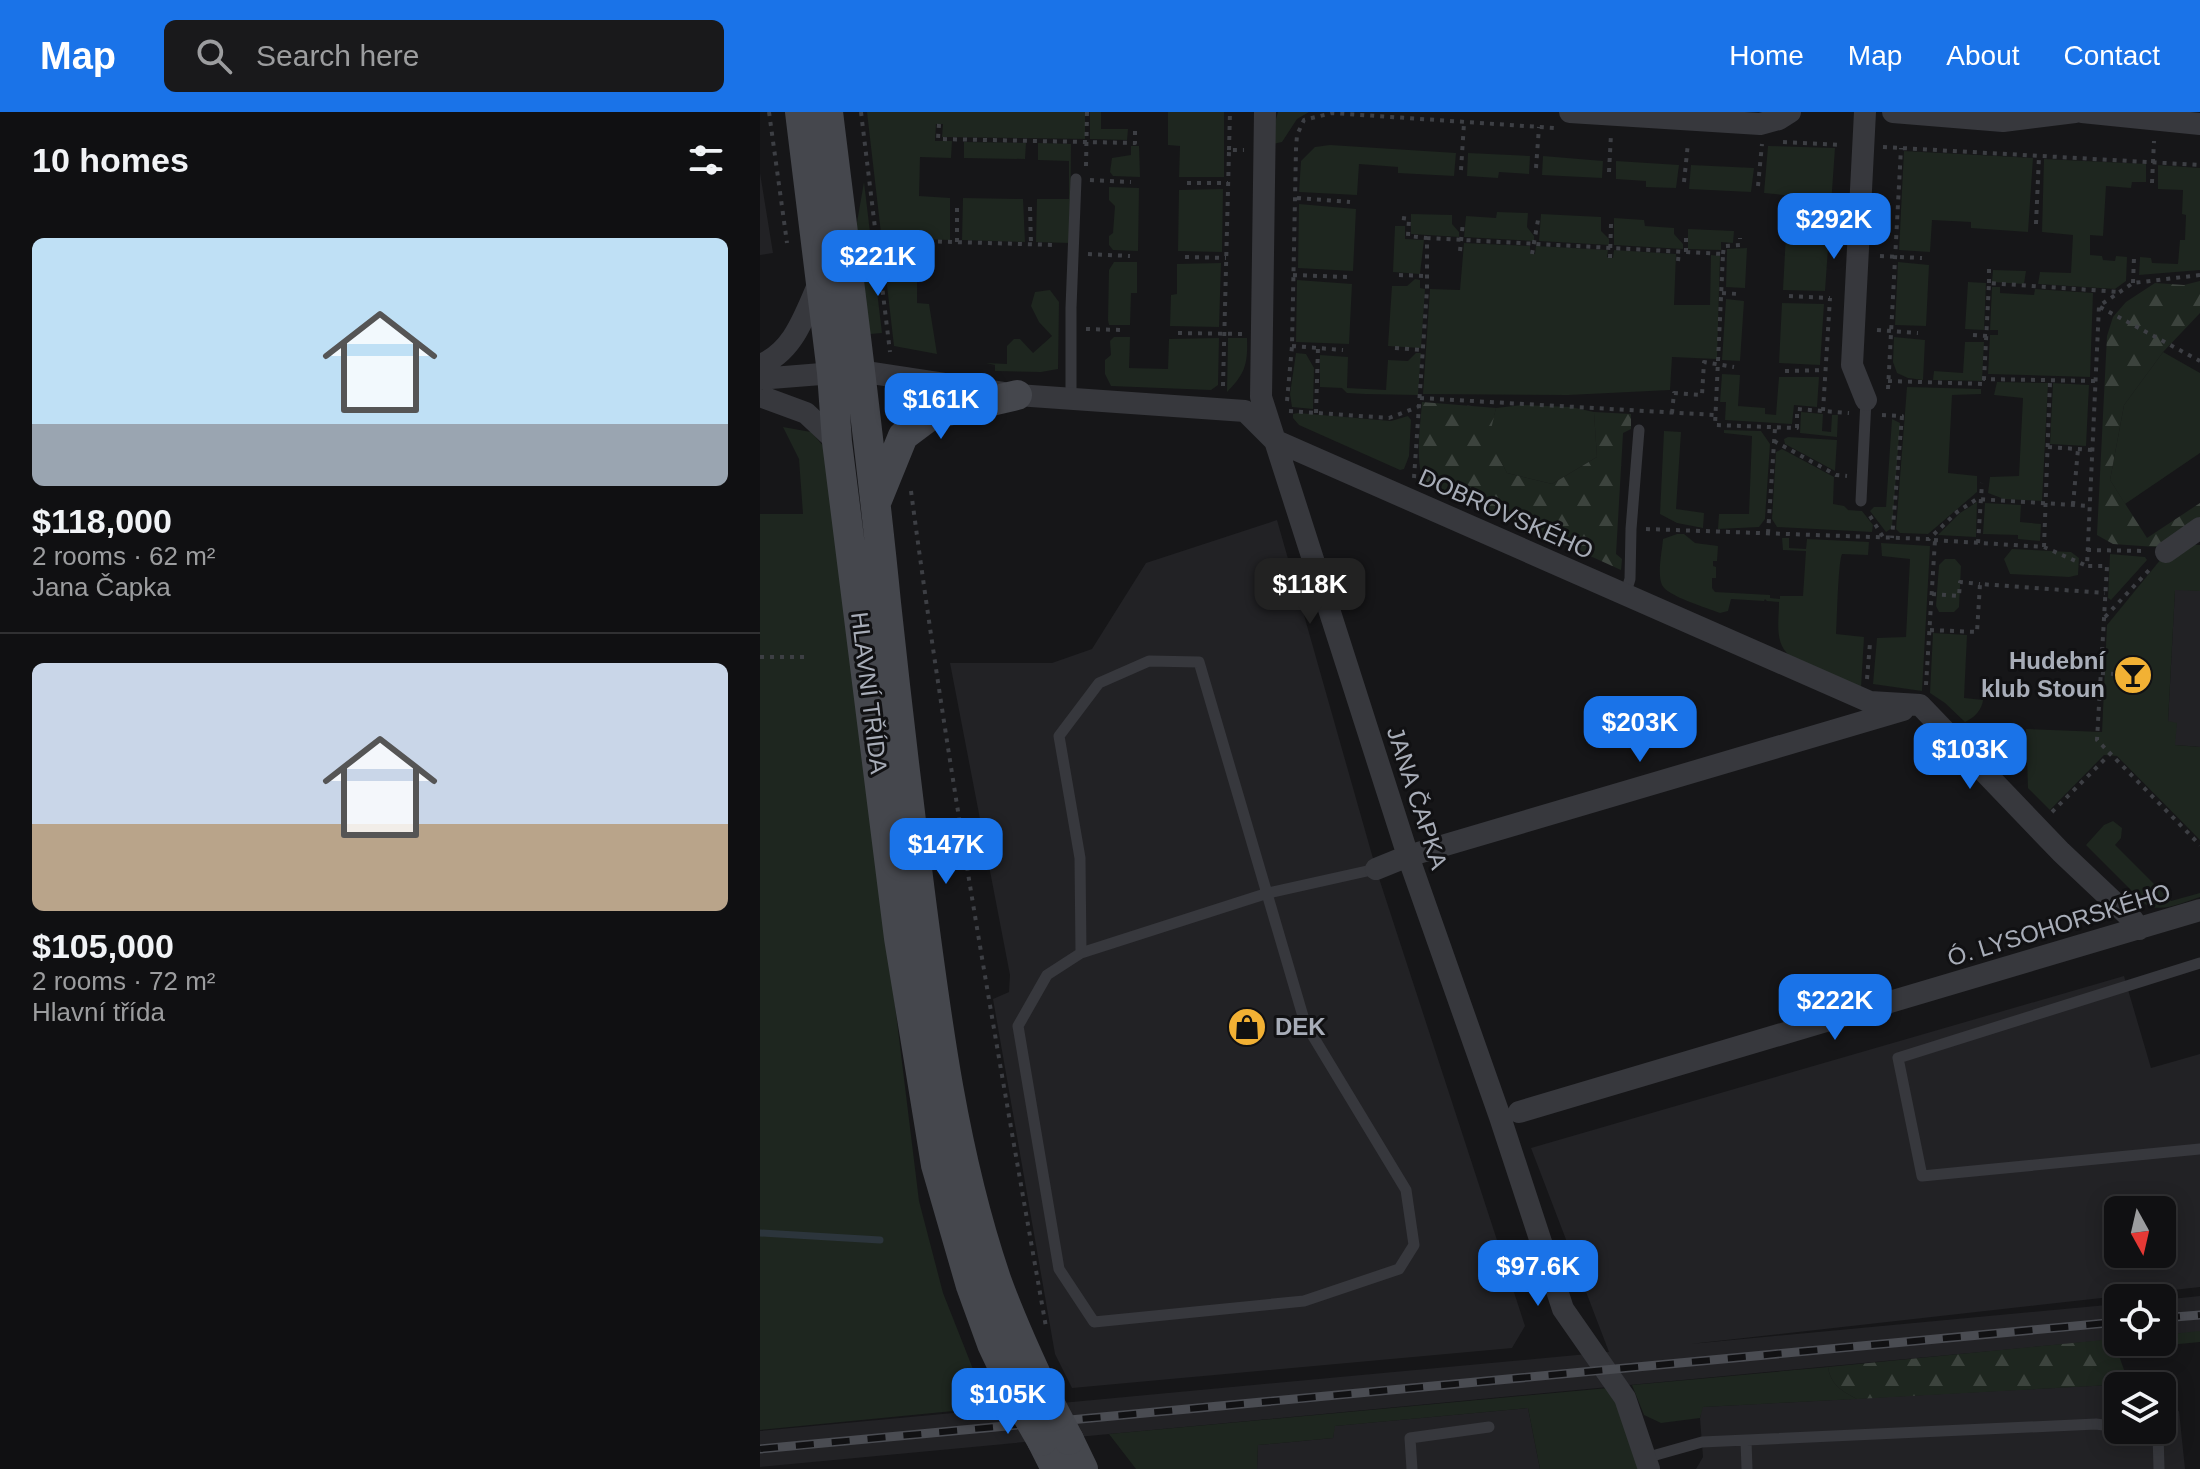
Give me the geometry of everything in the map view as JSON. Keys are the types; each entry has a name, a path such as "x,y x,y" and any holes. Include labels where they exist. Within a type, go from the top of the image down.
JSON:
{"main road":[{"name":"HLAVNÍ TŘÍDA","path":"800,112 821,280 876,502 898,718 926,939 963,1161 996,1278 1018,1338 1034,1402"},
{"name":"HLAVNÍ TŘÍDA","path":"828,112 846,372 837,442 899,938 936,1165 971,1286 992,1344 1034,1402"},
{"path":"876,502 903,436 931,415 1017,395"},
{"path":"1034,1402 1055,1440 1083,1469"},
{"path":"1055,1440 1056,1469"}],"street":[{"name":"JANA ČAPKA","path":"1265,112 1261,397 1282,443 1408,856 1500,1117 1563,1309 1625,1398 1647,1464"},
{"path":"1569,120 1760,124 1779,119 1790,112"},
{"path":"1865,112 1852,365 1873,405"},
{"path":"1893,112 2003,121 2075,112"},
{"path":"2082,112 2200,124"},
{"path":"760,365 772,360 792,342 821,280"},
{"name":"DOBROVSKÉHO","path":"760,379 846,372 892,375 1017,395 1245,411 1282,443 1801,672 1870,702 1920,705"},
{"path":"760,396 806,413 837,442"},
{"path":"2166,552 2200,528"},
{"path":"1376,869 1408,856 1920,705 2139,929"},
{"name":"Ó. LYSOHORSKÉHO","path":"1519,1112 2200,910"}],"lane":[{"path":"1071,398 1074,246 1081,180"},
{"path":"1861,501 1861,477 1873,405"},
{"path":"1625,595 1630,579 1639,430"},
{"path":"1081,953 1080,858 1059,736 1099,683 1149,661 1199,662 1268,893 1305,1023 1406,1190 1414,1245 1399,1269 1304,1301 1094,1322 1059,1269 1018,1026 1047,975 1081,953 1268,893 1376,869"},
{"path":"2200,963 1898,1058 1922,1176 2200,1149"},
{"path":"1647,1464 1702,1442 2104,1425"},
{"path":"1412,1469 1410,1438 1489,1427"},
{"path":"1746,1441 1747,1469"},
{"path":"2158,1444 2159,1469"}],"path":[{"path":"769,112 788,254"},
{"path":"861,112 892,375"},
{"path":"1087,112 1087,141 1081,180 1131,182"},
{"path":"1213,394 1224,386 1230,112"},
{"path":"1419,407 1389,418 1283,411 1287,402 1293,334 1297,135 1304,120 1332,112 1539,127 1569,120"},
{"path":"2152,183 2155,120"},
{"path":"1461,170 1464,123"},
{"path":"939,124 938,139 1135,143 1135,125"},
{"path":"1536,168 1539,127"},
{"path":"1609,172 1611,132"},
{"path":"1684,182 1689,137"},
{"path":"958,139 958,149"},
{"path":"1032,140 1032,151"},
{"path":"1758,186 1763,141"},
{"path":"1778,142 2200,165"},
{"path":"1873,405 1888,381 1901,148"},
{"path":"1229,150 1296,149"},
{"path":"2036,224 2039,156"},
{"path":"1187,183 1228,183"},
{"path":"1296,198 1350,202"},
{"path":"957,205 957,242"},
{"path":"1030,207 1031,244"},
{"path":"1402,218 1409,219 1408,236 1723,254"},
{"path":"1532,254 1538,220"},
{"path":"1460,251 1463,222"},
{"path":"1610,258 1611,224"},
{"path":"1686,235 1686,252"},
{"path":"1412,502 1427,238"},
{"path":"1740,238 1740,245 1724,246 1715,425 1797,428 1797,409 1873,405 1902,416 1892,538"},
{"path":"878,243 1074,246"},
{"path":"1678,261 1679,251"},
{"path":"1085,254 1130,256"},
{"path":"1858,255 1922,258"},
{"path":"1185,257 1226,258"},
{"path":"2133,283 2134,257"},
{"path":"1985,384 1989,269"},
{"path":"1293,275 1347,277"},
{"path":"1399,275 1426,276"},
{"path":"2099,306 2133,283 2200,275"},
{"path":"2030,286 2031,279"},
{"path":"1989,283 2121,292"},
{"path":"1722,293 1738,294"},
{"path":"1789,296 1830,298"},
{"path":"2099,306 2200,361"},
{"path":"2087,566 2099,306"},
{"path":"1072,329 1122,330"},
{"path":"1854,330 1918,333"},
{"path":"1178,333 1293,334"},
{"path":"1973,335 1987,336"},
{"path":"1292,346 1343,350"},
{"path":"1316,413 1318,348"},
{"path":"1395,348 1423,350"},
{"path":"1672,413 1674,393 1702,395 1704,362 1734,367"},
{"path":"1785,371 1825,370"},
{"path":"1888,381 1985,384 2095,381"},
{"path":"2044,547 2050,381"},
{"path":"1420,398 1715,415"},
{"path":"1768,533 1775,428"},
{"path":"1774,441 1836,475 1861,477"},
{"path":"2048,447 2092,450"},
{"path":"2073,505 2078,449"},
{"path":"909,482 932,649 990,1011 1048,1339"},
{"path":"1978,543 1982,483"},
{"path":"1920,705 1926,695 1932,540 1957,512 1977,499 2089,506"},
{"path":"1861,501 1883,537"},
{"path":"1631,529 1883,537 2044,547 2087,566 2107,566 2097,740 2200,845"},
{"path":"2087,550 2166,552"},
{"path":"2104,619 2166,552"},
{"path":"1932,594 1959,596 1960,582 2105,593"},
{"path":"1930,630 1977,632 1980,584"},
{"path":"760,657 810,657"},
{"path":"2101,673 2126,675"},
{"path":"2037,827 2110,754"}],"shaded area":[{"path":"760,173 773,253 760,255"},
{"path":"1277,520 1376,869 1525,1326 1512,1348 1072,1388 1055,1354 993,999 1009,992 1010,975 950,663 1052,663 1092,649 1146,563"},
{"path":"2175,589 2200,591 2200,747 2175,745 2168,722"},
{"path":"2124,976 2151,1068 2200,1054 2200,1287 2176,1290 2176,1284 2104,1284 2104,1298 1690,1344 2104,1305 2104,1340 760,1467 760,1431 1609,1352 1531,1148"},
{"path":"2200,1296 2200,1332 2176,1334 2176,1299"},
{"path":"2104,1385 2104,1444 2176,1444 2176,1411 2179,1411 2185,1469 1696,1469 1703,1457 1702,1407"},
{"path":"1528,1408 1540,1469 1257,1469 1258,1445 1333,1438 1334,1426"}],"green space":[{"path":"867,112 1085,112 1085,139 942,137 943,124 936,124 935,141 952,141 951,158 920,157 919,196 950,198 950,240 917,239 917,303 929,304 937,354 894,346"},
{"path":"1090,112 1101,112 1101,129 1128,129 1127,140 1090,139"},
{"path":"1168,112 1224,112 1224,177 1179,177 1180,146 1168,145"},
{"path":"1278,112 1309,112 1297,119 1282,142 1273,144 1273,130"},
{"path":"964,142 1026,143 1025,159 964,158"},
{"path":"1038,143 1071,144 1070,243 1036,242 1037,199 1069,199 1069,161 1038,160"},
{"path":"1330,145 1456,153 1454,176 1398,173 1398,167 1359,164 1357,195 1299,192 1301,161 1315,147"},
{"path":"1131,146 1139,146 1140,177 1113,176 1110,172 1112,158 1131,155"},
{"path":"1768,146 1835,148 1825,291 1783,290 1786,234 1792,234 1794,196 1764,193"},
{"path":"1904,151 2033,158 2028,232 1971,228 1971,222 1932,220 1930,252 1899,250"},
{"path":"1468,153 1530,156 1529,174 1499,172 1498,178 1467,176"},
{"path":"1543,156 1603,161 1602,178 1542,175"},
{"path":"2044,159 2146,164 2146,182 2132,182 2131,188 2106,186 2103,236 2090,235 2090,255 2115,261 2116,256 2127,257 2126,281 2115,289 2038,284 2040,272 2071,273 2073,235 2042,232"},
{"path":"1616,161 1679,165 1676,188 1646,187 1646,181 1616,179"},
{"path":"1691,165 1754,168 1751,192 1689,189"},
{"path":"2158,165 2200,168 2200,270 2139,275 2140,257 2151,258 2152,263 2178,264 2180,240 2185,240 2183,190 2158,189"},
{"path":"864,182 882,333 870,334 856,228"},
{"path":"1109,187 1139,188 1138,251 1113,250 1109,245 1115,206 1109,200"},
{"path":"1223,189 1222,252 1178,251 1179,190"},
{"path":"963,198 1023,199 1025,242 962,240"},
{"path":"1299,204 1356,209 1353,271 1298,268"},
{"path":"1497,212 1528,213 1527,227 1534,241 1464,237 1466,216 1496,218"},
{"path":"1411,214 1452,215 1452,224 1459,237 1411,234"},
{"path":"1541,214 1601,217 1601,231 1609,239 1609,245 1539,241"},
{"path":"1614,218 1644,220 1645,226 1674,228 1683,249 1614,245"},
{"path":"1395,226 1405,226 1405,239 1424,240 1420,274 1393,272"},
{"path":"1688,229 1734,231 1733,243 1721,242 1721,250 1688,249"},
{"path":"1464,243 1530,246 1530,254 1535,254 1536,246 1608,250 1607,257 1613,258 1614,250 1676,254 1674,305 1710,305 1711,255 1720,256 1717,359 1672,357 1670,390 1568,395 1423,394 1430,289 1460,290"},
{"path":"1747,248 1745,288 1726,287 1727,249"},
{"path":"1114,262 1137,262 1137,293 1131,293 1130,325 1109,325 1109,270"},
{"path":"1898,262 1929,265 1926,326 1895,325"},
{"path":"1221,263 1219,327 1170,326 1171,295 1177,294 1177,264"},
{"path":"1993,270 2026,271 2024,284 1992,282"},
{"path":"1415,279 1420,280 1420,288 1425,289 1421,348 1388,346 1392,286 1407,286"},
{"path":"1297,280 1352,284 1349,344 1296,342"},
{"path":"2200,281 2200,313 2163,352 2124,405 2110,480 2147,538 2200,503 2200,517 2156,547 2113,544 2097,535 2107,336 2113,317 2126,302 2155,283 2184,285"},
{"path":"1968,282 1986,283 1984,330 1965,329"},
{"path":"1992,287 2000,287 2000,293 2034,295 2035,289 2093,293 2090,377 1988,374 1990,335 1998,335 1998,330 1990,330"},
{"path":"1050,290 1059,302 1058,369 1041,372 995,371 995,365 986,363 1007,364 1007,346 1014,339 1020,339 1033,353 1052,336 1039,322 1031,306 1035,292"},
{"path":"1726,299 1744,301 1740,361 1722,360"},
{"path":"1782,303 1824,304 1820,365 1779,363"},
{"path":"1114,337 1130,337 1129,368 1168,369 1169,339 1219,338 1218,385 1211,390 1111,386 1105,374 1105,360 1111,355 1110,341"},
{"path":"1894,337 1925,340 1923,380 1897,373 1893,362"},
{"path":"1228,338 1247,338 1247,347 1242,374 1227,392"},
{"path":"1965,342 1984,342 1982,381 1933,380 1934,371 1963,373"},
{"path":"2163,352 2200,373 2200,453 2125,504 2110,480 2124,405"},
{"path":"1296,353 1306,354 1314,368 1313,409 1292,407 1290,394"},
{"path":"1416,353 1421,353 1418,395 1347,393 1342,388 1320,387 1320,355 1348,357 1347,388 1386,390 1388,360 1408,361"},
{"path":"1722,374 1740,375 1738,406 1765,408 1765,414 1776,415 1779,377 1819,377 1817,407 1794,405 1792,424 1725,420 1726,402 1720,402"},
{"path":"1997,382 2048,383 2042,501 2004,499 1988,493 1990,477 2019,476 2023,398 1994,395"},
{"path":"2053,383 2089,385 2086,446 2050,444"},
{"path":"1907,387 1981,389 1981,394 1952,395 1948,473 1977,476 1977,492 1928,534 1900,533 1896,529"},
{"path":"1422,402 1496,408 1489,438 1507,473 1552,484 1597,457 1594,412 1631,414 1631,429 1623,433 1616,554 1622,559 1621,570 1425,481 1419,455"},
{"path":"1522,405 1571,407 1594,412 1597,457 1552,484 1507,473 1488,438 1496,408"},
{"path":"1801,412 1823,414 1822,431 1831,432 1832,415 1838,415 1837,437 1800,433"},
{"path":"1293,414 1391,421 1408,416 1411,420 1409,456 1404,469 1400,470 1299,425 1293,418"},
{"path":"1892,419 1900,423 1892,528 1886,532 1870,511 1874,507 1886,507"},
{"path":"783,427 811,432 827,450 919,1201 943,1293 986,1402 984,1408 760,1430 760,514 803,514 799,459"},
{"path":"1724,430 1761,431 1770,444 1765,519 1759,527 1718,529 1719,514 1749,514 1752,436 1724,433"},
{"path":"1664,431 1681,432 1676,509 1704,513 1703,528 1677,523 1660,514"},
{"path":"1784,439 1837,440 1835,471 1785,444"},
{"path":"1782,449 1834,477 1833,504 1862,511 1873,525 1872,532 1777,527 1772,519 1776,452"},
{"path":"1977,502 1976,537 1938,535 1960,513"},
{"path":"1985,503 2021,505 2020,522 2041,524 2040,541 2018,539 2018,535 1983,534"},
{"path":"1684,534 1695,543 1718,546 1717,561 1713,561 1716,578 1712,578 1712,588 1715,592 1770,595 1770,598 1780,599 1780,596 1803,596 1806,551 1783,550 1782,538 1789,538 1789,548 1806,549 1807,539 1869,542 1868,555 1842,554 1838,592 1836,634 1864,637 1861,688 1785,651 1778,632 1779,602 1731,599 1728,611 1720,613 1665,589 1660,575 1663,539"},
{"path":"1881,543 1930,546 1922,691 1873,684 1877,638 1906,637 1910,559 1882,556"},
{"path":"2184,544 2200,545 2200,591 2175,590 2168,721 2177,723 2175,745 2200,747 2200,840 2117,756 2104,755 2050,810 2028,788 2026,729 2102,732 2107,625 2161,559"},
{"path":"2012,549 2071,552 2079,558 2078,575 2010,574 2004,559"},
{"path":"2110,554 2145,557 2147,560 2111,600 2108,598"},
{"path":"1945,559 1955,559 1961,566 1959,607 1954,612 1939,612 1936,606 1939,565"},
{"path":"1933,633 1967,635 1964,698 1983,700 1977,713 1965,722 1930,693"},
{"path":"2113,821 2122,828 2121,838 2115,845 2171,901 2200,893 2200,897 2158,908 2145,904 2086,845 2104,825"},
{"path":"2200,1331 2200,1342 2176,1344 2176,1334"},
{"path":"2104,1340 2104,1356 2119,1356 2125,1372 2104,1372 2104,1385 1857,1399 1838,1387 1828,1367"},
{"path":"1828,1367 1838,1387 1857,1399 1703,1407 1700,1418 1661,1423 1644,1415 1632,1385"},
{"path":"1608,1388 1621,1401 1644,1469 1540,1469 1528,1408 1335,1426 1333,1438 1258,1445 1257,1469 1136,1469 1109,1434"}],"waterway":[{"path":"760,1233 880,1240"}],"railway":[{"path":"2176,1317 2200,1315"},
{"path":"760,1449 2104,1323"}],"place":[{"name":"Hudební klub Stoun","path":"2133,675"},
{"name":"DEK","path":"1247,1027"}]}
